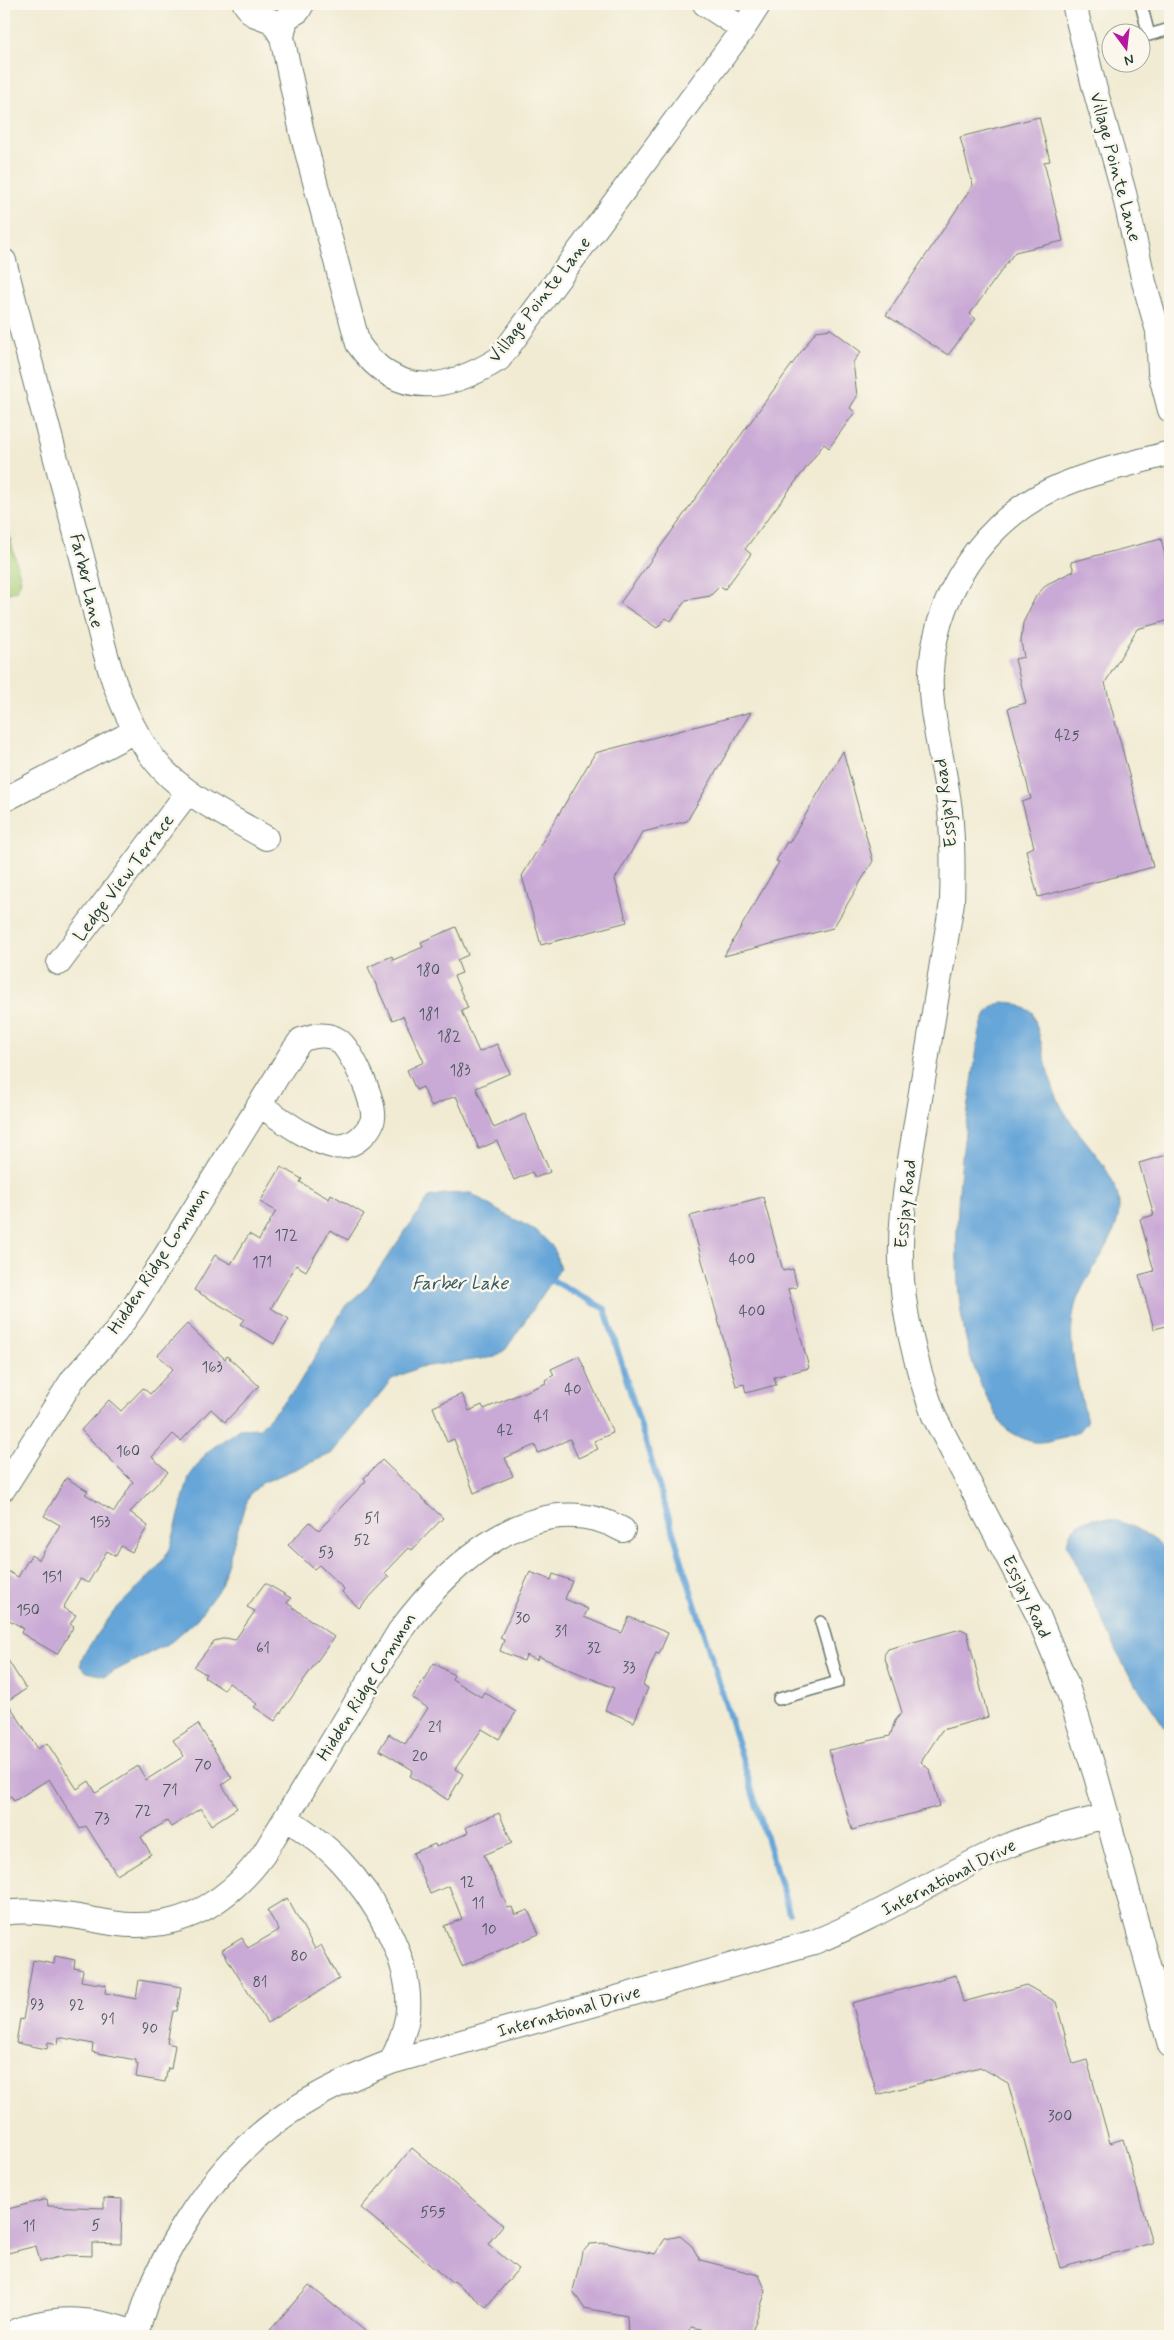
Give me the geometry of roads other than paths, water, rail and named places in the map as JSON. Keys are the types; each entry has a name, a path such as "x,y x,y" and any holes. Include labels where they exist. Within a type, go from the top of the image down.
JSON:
{"street":[{"name":"Village Pointe Lane","path":"245,4 253,14 272,21 282,37 302,132 358,344 369,359 383,372 402,382 420,386 441,384 459,379 479,371 498,359 743,29 759,4"},
{"path":"282,37 286,18 298,11 302,4"},
{"path":"705,4 743,29"},
{"name":"Village Pointe Lane","path":"1074,4 1094,86 1124,193 1144,282 1164,339 1160,372 1170,410"},
{"name":"Farber Lane","path":"4,261 80,553 99,635 118,699 135,731 154,759 188,792 266,838"},
{"name":"Essjay Road","path":"1170,453 1074,480 1033,499 1015,512 979,547 958,578 947,601 938,629 931,665 931,702 950,811 953,867 952,902 902,1217 901,1260 905,1305 913,1350 925,1390 934,1416 1040,1622 1066,1683 1107,1816 1170,2045"},
{"path":"4,800 135,731"},
{"name":"Ledge View Terrace","path":"59,963 188,792"},
{"name":"Hidden Ridge Common","path":"4,1488 73,1379 115,1333 135,1304 259,1105 301,1040 325,1035 337,1040 346,1049 372,1104 373,1120 367,1131 357,1141 344,1146 333,1146 316,1140 259,1105"},
{"name":"Hidden Ridge Common","path":"4,1912 37,1911 130,1925 154,1925 181,1920 207,1908 228,1894 248,1876 286,1818 399,1632 422,1600 450,1573 502,1537 543,1518 563,1514 588,1516 611,1523 623,1530"},
{"name":"International Drive","path":"137,2335 156,2277 173,2242 200,2198 231,2159 284,2116 318,2094 354,2076 391,2062 814,1942 846,1930 1005,1848 1055,1828 1107,1816"},
{"path":"286,1818 314,1838 340,1861 380,1917 401,1958 407,1982 408,2011 403,2036 391,2062"},
{"path":"6,2336 35,2324 62,2320 90,2320 114,2325 137,2335"}],"lane":[{"path":"1140,4 1149,35 1170,29"},
{"path":"778,1699 838,1682 821,1622"}],"water":[{"path":"1003,1002 1015,1003 1032,1012 1050,1080 1059,1102 1107,1171 1119,1201 1117,1220 1113,1233 1079,1294 1072,1320 1074,1364 1087,1422 1079,1432 1040,1442 1028,1440 1006,1429 993,1408 974,1368 963,1323 958,1275 957,1226 960,1175 979,1035 986,1014 997,1004"},
{"name":"Farber Lake","path":"471,1193 497,1210 537,1231 554,1248 560,1269 506,1349 495,1357 420,1367 392,1379 331,1454 262,1483 251,1493 244,1508 221,1586 197,1619 171,1642 105,1676 87,1672 80,1666 84,1653 115,1610 157,1569 170,1549 189,1477 207,1452 239,1429 260,1428 296,1388 346,1305 365,1289 429,1197 444,1194"},
{"path":"1093,1518 1115,1520 1135,1528 1153,1539 1170,1553 1170,1735 1126,1670 1067,1544 1070,1533 1075,1526"}],"waterway":[{"path":"552,1280 605,1309 789,1912"}]}
